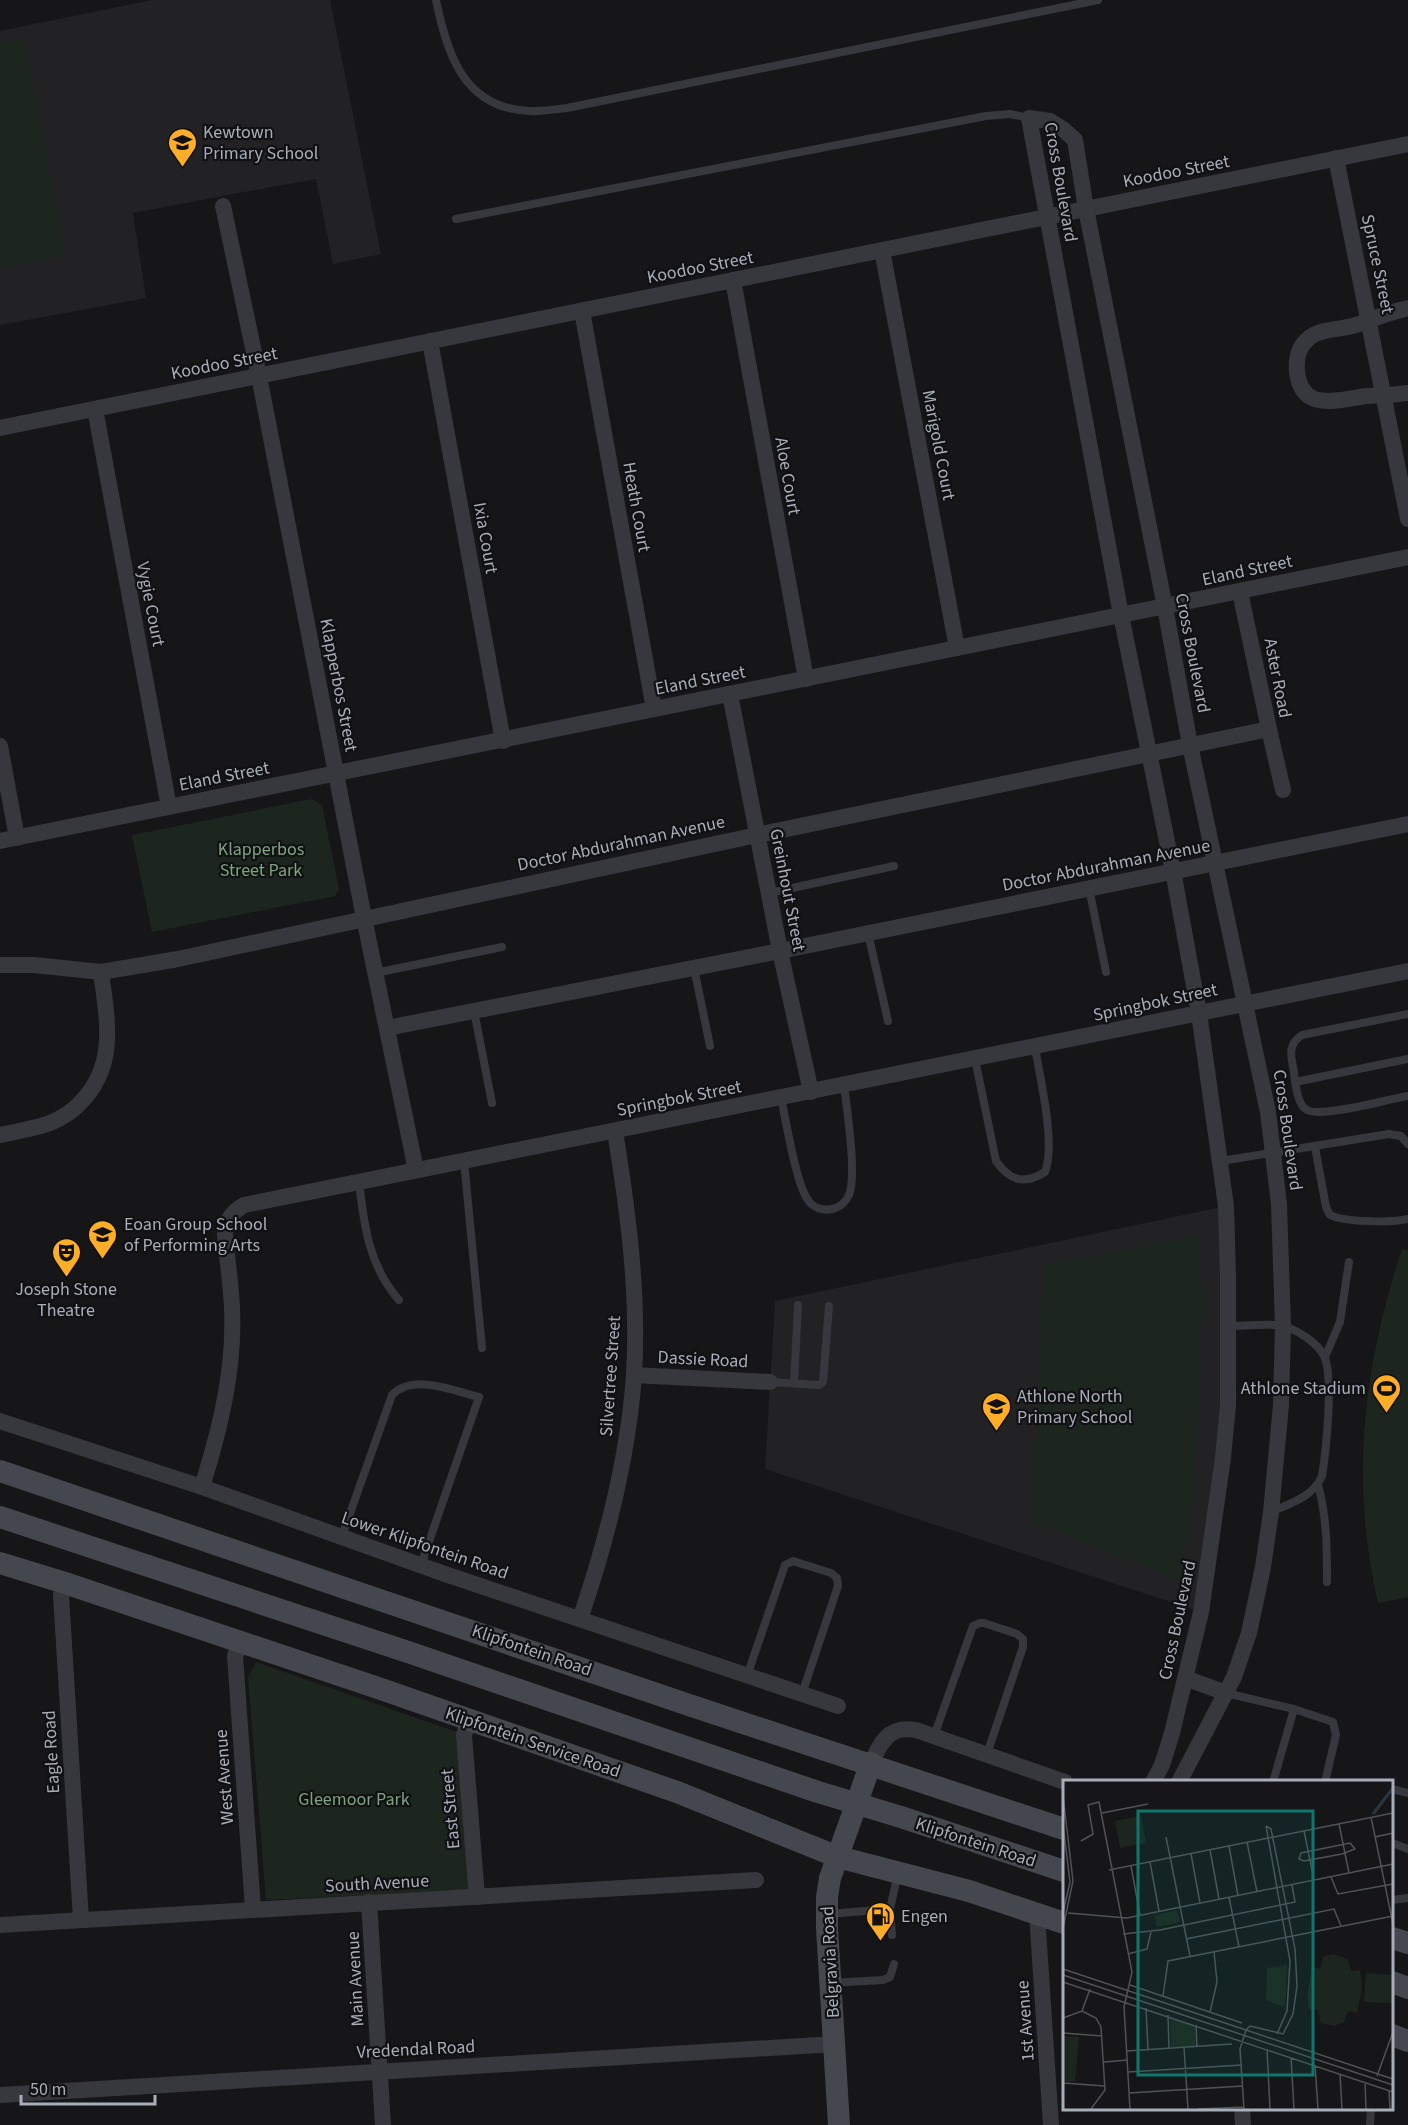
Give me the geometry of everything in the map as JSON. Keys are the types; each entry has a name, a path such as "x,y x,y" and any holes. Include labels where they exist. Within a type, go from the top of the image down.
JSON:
{"main road":[{"name":"Klipfontein Road","path":"0,1471 692,1706 871,1763 1063,1828"},
{"name":"Klipfontein Road","path":"0,1516 1063,1870"},
{"name":"Klipfontein Service Road","path":"0,1563 241,1642 707,1803 838,1857 969,1891 1063,1922"},
{"name":"Belgravia Road","path":"839,2125 826,1914 828,1886 871,1763"},
{"path":"1393,1938 1408,1943"},
{"path":"1393,1982 1408,1988"},
{"path":"1393,2035 1408,2041"}],"street":[{"name":"Cross Boulevard","path":"1154,1780 1162,1765 1201,1612 1223,1458 1228,1405 1226,1206 1199,1013 1121,615 1029,118 1050,122 1063,129 1075,140 1086,209 1191,745 1268,1112 1279,1204 1283,1326 1281,1405 1271,1512 1263,1567 1249,1633 1234,1677 1180,1780"},
{"name":"Koodoo Street","path":"0,428 1408,144"},
{"name":"Spruce Street","path":"1336,158 1408,519"},
{"name":"Klapperbos Street","path":"223,206 259,376 364,918 416,1170"},
{"name":"Marigold Court","path":"882,250 957,648"},
{"name":"Aloe Court","path":"733,280 806,679"},
{"path":"1408,308 1354,326 1317,334 1308,339 1298,354 1296,369 1303,390 1321,402 1408,393"},
{"name":"Heath Court","path":"582,311 654,709"},
{"name":"Ixia Court","path":"430,341 502,741"},
{"name":"Vygie Court","path":"95,409 169,807"},
{"name":"Eland Street","path":"0,841 1408,557"},
{"name":"Aster Road","path":"1149,753 1269,729 1240,592"},
{"name":"Greinhout Street","path":"730,694 780,951 811,1092"},
{"path":"1269,729 1283,790"},
{"path":"0,746 17,837"},
{"name":"Doctor Abdurahman Avenue","path":"0,965 34,965 101,972 178,959 1149,753"},
{"name":"Doctor Abdurahman Avenue","path":"387,1028 1408,824"},
{"name":"Springbok Street","path":"202,1487 215,1446 226,1396 231,1350 232,1310 225,1234 230,1216 244,1205 1408,971"},
{"path":"0,1135 52,1122 76,1108 91,1093 102,1073 107,1050 108,1029 101,972"},
{"name":"Silvertree Street","path":"580,1619 614,1508 630,1415 634,1375 633,1277 630,1236 615,1131"},
{"name":"Dassie Road","path":"634,1375 770,1382"},
{"name":"Lower Klipfontein Road","path":"0,1421 202,1487 421,1565 838,1706"},
{"name":"Eagle Road","path":"66,1583 61,1595 81,1920"},
{"name":"West Avenue","path":"241,1642 236,1656 253,1909"},
{"path":"1185,1678 1226,1693"},
{"name":"East Street","path":"469,1720 464,1735 477,1897"},
{"path":"871,1763 881,1742 896,1730 906,1728 1063,1781"},
{"name":"South Avenue","path":"0,1925 756,1880"},
{"name":"Main Avenue","path":"369,1902 383,2125"},
{"name":"1st Avenue","path":"1037,1914 1051,2125"},
{"name":"Vredendal Road","path":"0,2095 835,2044"},
{"path":"1242,2110 1243,2125"}],"lane":[{"path":"436,0 453,61 470,87 496,105 529,111 567,108 1098,0"},
{"path":"456,219 986,116 1010,114 1029,118"},
{"path":"769,893 894,866"},
{"path":"1089,888 1106,972"},
{"path":"868,933 888,1020"},
{"path":"375,973 502,947"},
{"path":"694,968 710,1047"},
{"path":"474,1011 492,1103"},
{"path":"1408,1014 1302,1035 1294,1040 1291,1049 1295,1082 1302,1106 1307,1110 1316,1112 1408,1096"},
{"path":"975,1059 996,1161 1004,1173 1015,1179 1027,1179 1045,1172 1049,1162 1045,1109 1035,1047"},
{"path":"1295,1082 1408,1059"},
{"path":"782,1098 801,1185 807,1200 824,1210 833,1209 842,1205 849,1196 852,1179 849,1122 844,1085"},
{"path":"1221,1161 1389,1134 1401,1136 1408,1144"},
{"path":"1316,1147 1326,1207 1330,1215 1392,1222 1408,1219"},
{"path":"464,1161 482,1348"},
{"path":"359,1182 367,1235 376,1266 399,1300"},
{"path":"1324,1357 1340,1323 1349,1262"},
{"path":"794,1383 798,1305"},
{"path":"770,1382 819,1385 823,1382 829,1306"},
{"path":"1228,1326 1283,1326 1313,1343 1324,1357 1328,1388 1322,1476 1318,1485 1298,1500 1271,1512"},
{"path":"342,1536 392,1395 407,1385 423,1384 479,1396 421,1565"},
{"path":"1318,1485 1323,1503 1326,1532 1326,1582"},
{"path":"747,1676 785,1564 796,1562 831,1573 837,1578 838,1586 802,1694"},
{"path":"934,1736 973,1626 984,1623 1017,1634 1023,1639 1023,1647 987,1754"},
{"path":"1226,1693 1331,1720 1335,1725 1334,1747 1325,1780"},
{"path":"1274,1780 1294,1709"},
{"path":"1393,1790 1408,1793"},
{"path":"1393,1843 1408,1849"},
{"path":"892,1935 890,1909 898,1873"},
{"path":"1393,1900 1408,1898"},
{"path":"826,1914 890,1909"},
{"path":"830,1983 883,1980 890,1977 894,1964"},
{"path":"1370,2125 1371,2110"}],"shaded area":[{"name":"Kewtown Primary School","path":"152,0 330,0 381,254 333,264 316,179 222,196 133,213 146,298 0,325 0,31"},
{"name":"Athlone North Primary School","path":"1226,1206 1228,1405 1201,1612 765,1469 775,1301"}],"green space":[{"path":"24,39 66,255 0,268 0,43"},
{"name":"Klapperbos Street Park","path":"312,799 322,805 339,889 335,896 152,932 132,835"},
{"path":"1201,1236 1203,1309 1194,1499 1181,1580 1031,1521 1044,1265"},
{"name":"Athlone Stadium","path":"1402,1249 1408,1251 1408,1597 1378,1603 1369,1557 1364,1513 1365,1424 1378,1337"},
{"name":"Gleemoor Park","path":"256,1662 457,1732 470,1890 266,1900 248,1677"}],"place":[{"name":"Kewtown Primary School","path":"182,168"},
{"name":"Eoan Group School of Performing Arts","path":"103,1260"},
{"name":"Joseph Stone Theatre","path":"66,1278"},
{"name":"Athlone Stadium","path":"1387,1414"},
{"name":"Athlone North Primary School","path":"996,1432"},
{"name":"Engen","path":"880,1942"}]}
